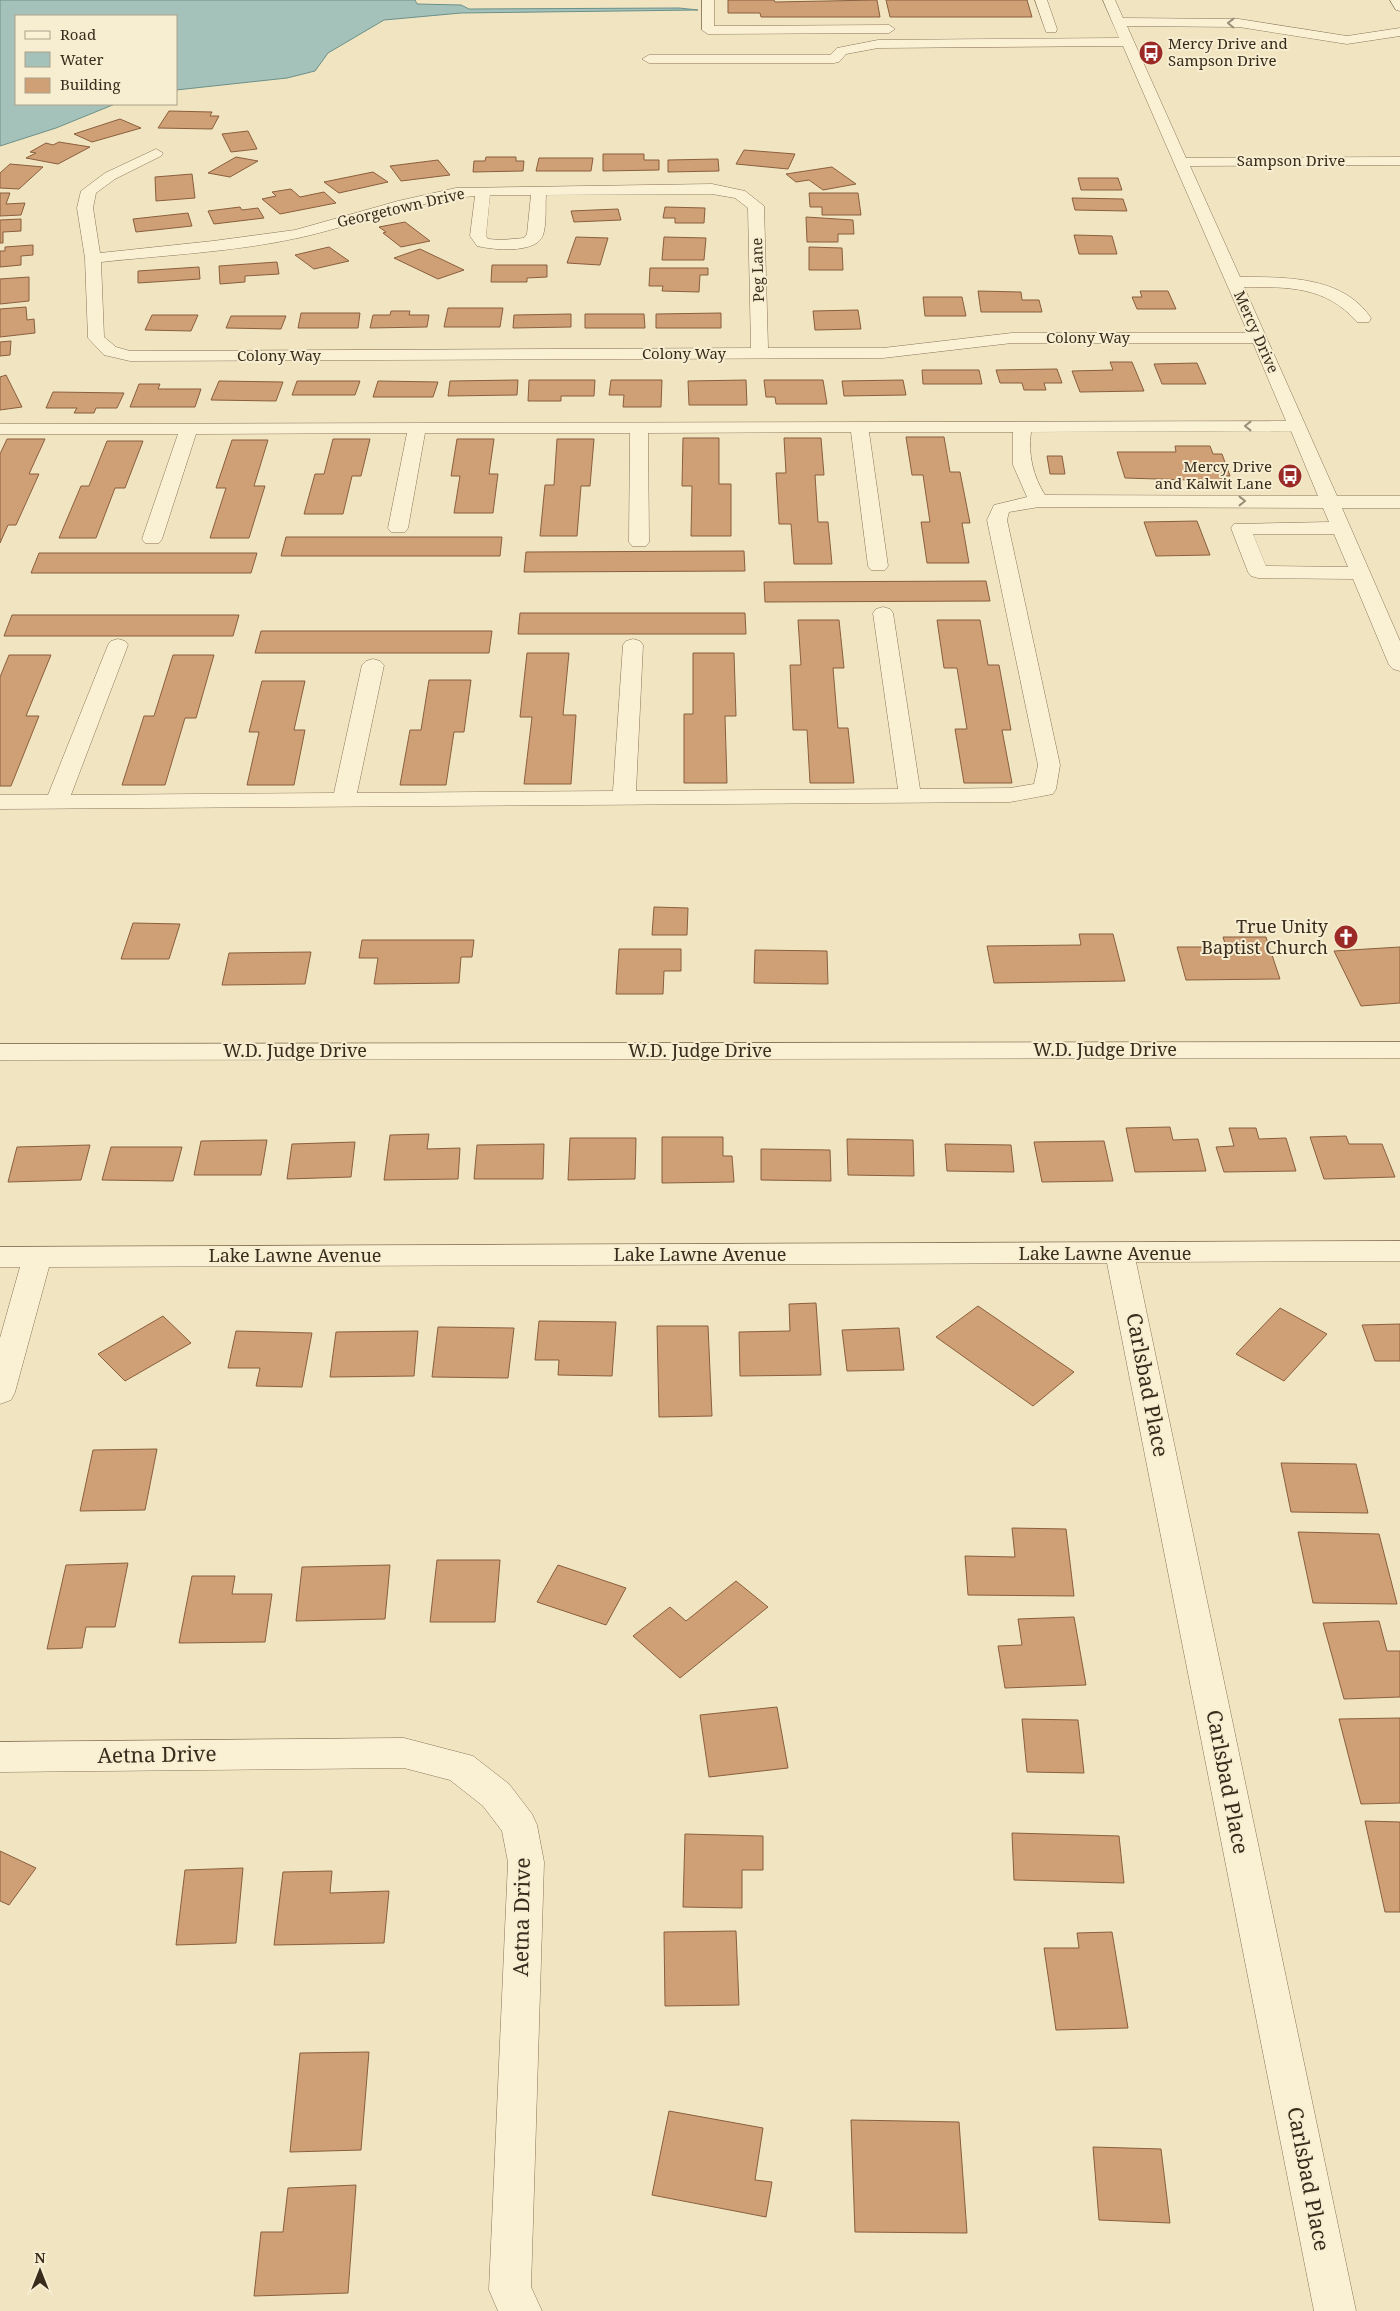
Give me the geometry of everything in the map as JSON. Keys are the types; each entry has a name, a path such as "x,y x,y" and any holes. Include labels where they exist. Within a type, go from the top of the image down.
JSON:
{"street":[{"path":"708,0 708,30 904,29"},
{"path":"1041,0 1051,29"},
{"name":"Mercy Drive","path":"1109,0 1120,31 1181,162 1259,338 1360,573 1392,628 1400,665"},
{"path":"1396,0 1400,7"},
{"path":"649,59 834,59 842,51 878,44 1120,31 1169,31 1239,23 1264,27 1268,32 1305,38 1319,36 1348,40 1400,32"},
{"path":"1198,28 1223,36"},
{"path":"1348,40 1367,51"},
{"path":"1340,53 1367,51 1400,43"},
{"path":"93,258 85,208 89,192 110,176 156,153"},
{"name":"Sampson Drive","path":"1181,162 1400,161"},
{"name":"Georgetown Drive","path":"93,258 213,246 296,234 403,204 456,193 540,190 712,189 740,194"},
{"path":"483,191 478,236 483,243 501,245 529,242 535,235 540,190"},
{"name":"Peg Lane","path":"740,194 756,206 760,354"},
{"name":"Colony Way","path":"93,258 96,338 110,351 130,356 883,353 1012,338 1259,338"},
{"path":"1234,282 1276,282 1315,287 1355,306 1363,318"},
{"path":"1023,426 1019,445 1026,480 1039,501"},
{"path":"0,429 1297,426"},
{"path":"859,427 878,566"},
{"path":"398,528 417,428"},
{"path":"639,428 639,542"},
{"path":"152,539 189,429"},
{"path":"0,802 1010,795 1045,789 1049,765 997,520 1002,509 1014,504 1039,501 1400,502"},
{"path":"1341,528 1241,528 1258,572 1360,573"},
{"path":"883,613 910,796"},
{"path":"57,801 118,644"},
{"path":"624,798 633,645"},
{"path":"344,800 373,665"},
{"name":"W.D. Judge Drive","path":"0,1052 1400,1050"},
{"name":"Lake Lawne Avenue","path":"0,1257 1120,1254 1400,1251"},
{"name":"Carlsbad Place","path":"1120,1254 1334,2311"},
{"path":"0,1392 37,1257"},
{"name":"Aetna Drive","path":"0,1757 404,1753 460,1767 496,1795 519,1825 526,1862 510,2290 522,2311"}],"water":[{"path":"0,0 415,0 417,4 461,5 469,9 679,8 698,10 461,13 384,20 328,53 315,71 287,78 178,90 178,15 15,15 15,105 113,105 56,128 0,146"}],"building":[{"path":"728,0 774,0 775,2 877,0 880,17 761,17 760,13 728,13"},
{"path":"886,0 1027,0 1032,17 890,17"},
{"path":"169,111 212,112 210,116 219,116 212,129 158,128"},
{"path":"120,119 141,128 92,142 74,134"},
{"path":"248,131 257,149 231,152 222,134"},
{"path":"59,142 90,147 58,164 26,158 36,153 30,152 46,143 53,145"},
{"path":"744,150 795,154 788,169 736,164"},
{"path":"603,154 644,154 644,160 659,160 659,170 603,171"},
{"path":"236,157 258,161 230,177 208,173"},
{"path":"486,157 516,157 516,161 524,161 523,171 473,172 474,161 485,161"},
{"path":"539,158 593,158 591,171 536,171"},
{"path":"718,159 719,171 668,172 668,160"},
{"path":"438,160 450,175 401,181 390,166"},
{"path":"10,164 43,167 19,189 0,188 0,173"},
{"path":"832,167 856,184 823,190 809,180 796,182 786,174"},
{"path":"373,172 388,182 339,193 324,182"},
{"path":"192,174 195,198 156,201 155,177"},
{"path":"1078,178 1118,178 1122,190 1081,190"},
{"path":"291,189 300,197 324,192 336,203 280,214 262,199 276,196 272,192"},
{"path":"0,193 10,193 6,204 25,203 21,215 0,216"},
{"path":"809,193 858,193 861,215 822,215 822,207 810,207"},
{"path":"1072,198 1123,199 1127,211 1075,210"},
{"path":"240,207 242,210 258,208 264,218 214,224 208,211"},
{"path":"665,207 705,208 704,223 675,223 675,218 663,218"},
{"path":"618,209 621,220 574,222 571,211"},
{"path":"188,213 192,226 136,232 133,219"},
{"path":"806,217 853,220 854,234 838,234 838,242 807,242"},
{"path":"21,219 21,231 3,232 3,243 0,243 0,220"},
{"path":"405,222 430,241 401,247 383,233 386,232 379,227"},
{"path":"1074,235 1112,236 1117,254 1079,254"},
{"path":"576,237 608,238 600,265 567,263"},
{"path":"664,237 706,238 704,260 662,260"},
{"path":"33,245 33,255 21,256 21,265 0,267 0,251 5,251 5,247"},
{"path":"329,247 349,261 314,269 295,255"},
{"path":"809,247 842,248 843,270 809,270"},
{"path":"420,249 464,270 438,279 394,258"},
{"path":"277,262 279,274 245,276 245,282 220,284 219,266"},
{"path":"492,265 547,265 547,277 527,278 527,282 491,282"},
{"path":"199,267 200,279 138,283 138,271"},
{"path":"650,268 708,268 708,275 700,275 699,292 662,291 663,286 649,286"},
{"path":"29,277 29,301 0,304 0,279"},
{"path":"978,291 1021,292 1022,300 1039,300 1042,312 981,312"},
{"path":"1140,291 1168,291 1176,309 1137,309 1132,297 1142,297"},
{"path":"923,297 962,297 966,316 925,316"},
{"path":"26,307 27,320 34,319 35,333 0,337 0,309"},
{"path":"448,308 503,308 500,327 444,327"},
{"path":"858,310 861,329 815,330 813,311"},
{"path":"391,311 410,311 409,315 429,315 427,327 370,328 373,315 390,315"},
{"path":"301,313 360,313 358,328 298,328"},
{"path":"721,313 721,328 656,328 656,314"},
{"path":"571,314 571,327 513,328 514,315"},
{"path":"585,314 644,314 645,328 585,328"},
{"path":"152,315 198,315 191,331 145,330"},
{"path":"231,316 286,316 281,329 226,328"},
{"path":"11,341 10,355 0,356 0,342"},
{"path":"1110,362 1132,362 1144,391 1080,392 1072,371 1113,370"},
{"path":"1197,363 1206,384 1162,384 1154,364"},
{"path":"1057,369 1062,383 1044,383 1046,390 1024,390 1022,383 1000,383 996,370"},
{"path":"922,370 979,370 982,384 923,384"},
{"path":"6,375 22,407 0,410 0,377"},
{"path":"518,380 517,395 448,396 450,381"},
{"path":"529,380 595,380 594,396 561,396 561,401 528,401"},
{"path":"611,380 662,380 661,407 623,407 624,395 609,395"},
{"path":"746,380 747,405 689,405 688,381"},
{"path":"764,380 823,380 827,404 776,404 775,397 766,397"},
{"path":"903,380 906,395 844,396 842,381"},
{"path":"219,381 283,382 276,401 211,400"},
{"path":"297,381 360,381 355,395 292,395"},
{"path":"378,381 438,382 433,397 373,397"},
{"path":"139,384 160,384 158,389 201,389 195,407 130,407"},
{"path":"53,392 124,393 117,408 96,408 94,413 74,413 77,408 46,408"},
{"path":"906,437 944,437 950,472 960,472 970,523 962,523 969,563 927,563 921,522 930,522 923,475 912,475"},
{"path":"683,438 719,438 719,484 731,484 731,536 691,536 692,486 682,486"},
{"path":"784,438 821,438 824,475 815,475 818,522 828,522 832,564 794,564 791,524 779,524 776,473 786,473"},
{"path":"7,439 45,439 29,474 39,474 16,525 8,525 0,543 0,454"},
{"path":"333,439 370,439 361,476 352,476 343,514 304,514 315,474 324,474"},
{"path":"457,439 494,439 489,474 498,474 493,513 454,513 460,476 451,476"},
{"path":"557,439 594,439 590,486 581,486 577,536 540,536 545,485 554,485"},
{"path":"232,440 268,440 254,486 265,486 249,538 210,538 226,488 216,488"},
{"path":"107,441 143,441 125,488 115,488 96,538 59,538 81,486 89,486"},
{"path":"1175,446 1210,446 1213,454 1222,454 1230,476 1221,476 1223,481 1125,478 1117,452 1176,452"},
{"path":"1047,456 1062,456 1065,474 1050,474"},
{"path":"1197,521 1210,555 1156,556 1144,522"},
{"path":"286,537 502,537 500,556 281,556"},
{"path":"744,551 745,571 524,572 526,552"},
{"path":"39,553 257,553 251,573 31,573"},
{"path":"986,581 990,601 765,602 764,582"},
{"path":"520,613 745,613 746,634 518,634"},
{"path":"12,615 239,615 233,636 4,636"},
{"path":"798,620 839,620 844,668 833,668 838,728 848,728 854,783 810,783 807,730 793,730 790,665 801,665"},
{"path":"937,620 980,620 988,665 999,665 1011,730 1002,730 1012,783 964,783 955,729 967,729 957,668 944,668"},
{"path":"261,631 492,631 489,653 255,653"},
{"path":"527,653 569,653 563,715 576,715 571,784 524,784 532,717 520,717"},
{"path":"693,653 734,653 736,716 725,716 727,783 684,783 684,714 693,714"},
{"path":"9,655 51,655 26,716 39,716 11,786 0,786 0,677"},
{"path":"173,655 214,655 196,718 185,718 165,785 122,785 144,716 154,716"},
{"path":"429,680 471,680 464,732 454,732 446,785 400,785 410,730 421,730"},
{"path":"262,681 305,681 294,730 305,730 294,785 247,785 259,732 249,732"},
{"path":"654,907 688,908 687,935 652,935"},
{"path":"133,923 180,924 169,959 121,959"},
{"path":"1079,934 1113,934 1125,981 994,983 987,946 1081,945"},
{"path":"1223,937 1266,937 1280,979 1186,980 1177,947 1226,947"},
{"path":"362,940 474,940 472,957 461,957 459,983 374,984 378,958 359,958"},
{"path":"1400,947 1400,1003 1361,1006 1334,951"},
{"path":"619,949 681,949 681,971 664,971 663,994 616,994"},
{"path":"755,950 827,951 828,984 754,983"},
{"path":"311,952 305,984 222,985 229,953"},
{"path":"1170,1127 1173,1140 1198,1139 1206,1171 1135,1172 1126,1128"},
{"path":"1229,1128 1256,1128 1259,1139 1286,1138 1296,1171 1224,1172 1216,1147 1234,1146"},
{"path":"429,1134 427,1149 460,1148 458,1179 384,1180 390,1135"},
{"path":"1346,1136 1349,1144 1382,1144 1395,1177 1324,1179 1310,1137"},
{"path":"662,1137 723,1137 723,1156 732,1156 734,1182 662,1183"},
{"path":"570,1138 636,1138 635,1179 568,1180"},
{"path":"847,1139 913,1140 914,1176 848,1175"},
{"path":"267,1140 261,1175 194,1175 201,1141"},
{"path":"1104,1141 1113,1181 1042,1182 1034,1142"},
{"path":"355,1142 351,1177 287,1179 292,1144"},
{"path":"544,1144 543,1179 474,1179 477,1145"},
{"path":"945,1144 1011,1145 1014,1172 947,1171"},
{"path":"90,1145 81,1180 8,1182 17,1147"},
{"path":"111,1147 182,1147 173,1181 102,1180"},
{"path":"761,1149 830,1150 831,1181 761,1180"},
{"path":"816,1303 821,1375 740,1376 739,1332 790,1331 789,1304"},
{"path":"978,1306 1074,1372 1033,1406 936,1337"},
{"path":"1280,1308 1327,1334 1284,1381 1236,1354"},
{"path":"163,1316 191,1343 125,1381 98,1354"},
{"path":"539,1321 616,1322 612,1376 558,1375 559,1360 535,1360"},
{"path":"1400,1324 1400,1361 1375,1361 1362,1325"},
{"path":"657,1326 708,1326 712,1416 659,1417"},
{"path":"438,1327 514,1328 508,1378 432,1377"},
{"path":"899,1328 904,1370 847,1371 842,1330"},
{"path":"236,1331 312,1333 302,1387 256,1386 260,1368 228,1368"},
{"path":"418,1331 414,1376 330,1377 336,1332"},
{"path":"157,1449 145,1510 80,1511 93,1450"},
{"path":"1281,1463 1356,1464 1368,1513 1291,1512"},
{"path":"1012,1528 1066,1529 1074,1596 968,1595 965,1556 1015,1557"},
{"path":"1298,1532 1379,1534 1397,1604 1313,1603"},
{"path":"437,1560 500,1560 495,1622 430,1622"},
{"path":"128,1563 115,1627 86,1627 82,1648 47,1649 66,1565"},
{"path":"390,1565 385,1619 296,1621 302,1567"},
{"path":"558,1565 626,1588 606,1625 537,1602"},
{"path":"192,1576 235,1576 232,1594 272,1594 265,1642 179,1643"},
{"path":"736,1581 768,1607 680,1678 633,1636 670,1607 686,1621"},
{"path":"1074,1617 1086,1685 1005,1688 998,1646 1022,1645 1018,1619"},
{"path":"1379,1621 1387,1651 1400,1651 1400,1697 1344,1699 1323,1623"},
{"path":"777,1707 788,1768 709,1777 700,1715"},
{"path":"1400,1718 1400,1803 1361,1804 1339,1719"},
{"path":"1022,1719 1078,1720 1084,1773 1027,1772"},
{"path":"1365,1821 1400,1822 1400,1912 1385,1912"},
{"path":"1012,1833 1119,1836 1124,1883 1014,1880"},
{"path":"685,1834 763,1836 763,1870 742,1870 742,1908 683,1907"},
{"path":"0,1851 36,1868 9,1905 0,1901"},
{"path":"243,1868 236,1943 176,1945 185,1870"},
{"path":"332,1871 330,1893 389,1891 384,1943 274,1945 283,1872"},
{"path":"736,1931 739,2005 665,2006 664,1932"},
{"path":"1112,1932 1128,2028 1056,2030 1044,1948 1079,1948 1077,1933"},
{"path":"369,2052 361,2150 290,2152 300,2053"},
{"path":"669,2111 763,2128 755,2180 772,2182 766,2217 652,2195"},
{"path":"851,2120 959,2122 967,2233 855,2232"},
{"path":"1093,2147 1161,2149 1170,2223 1099,2220"},
{"path":"356,2185 348,2293 254,2296 261,2232 283,2232 288,2188"}],"place":[{"name":"Mercy Drive and Sampson Drive","path":"1151,53"},
{"name":"Mercy Drive and Kalwit Lane","path":"1290,476"},
{"name":"True Unity Baptist Church","path":"1346,937"}]}
